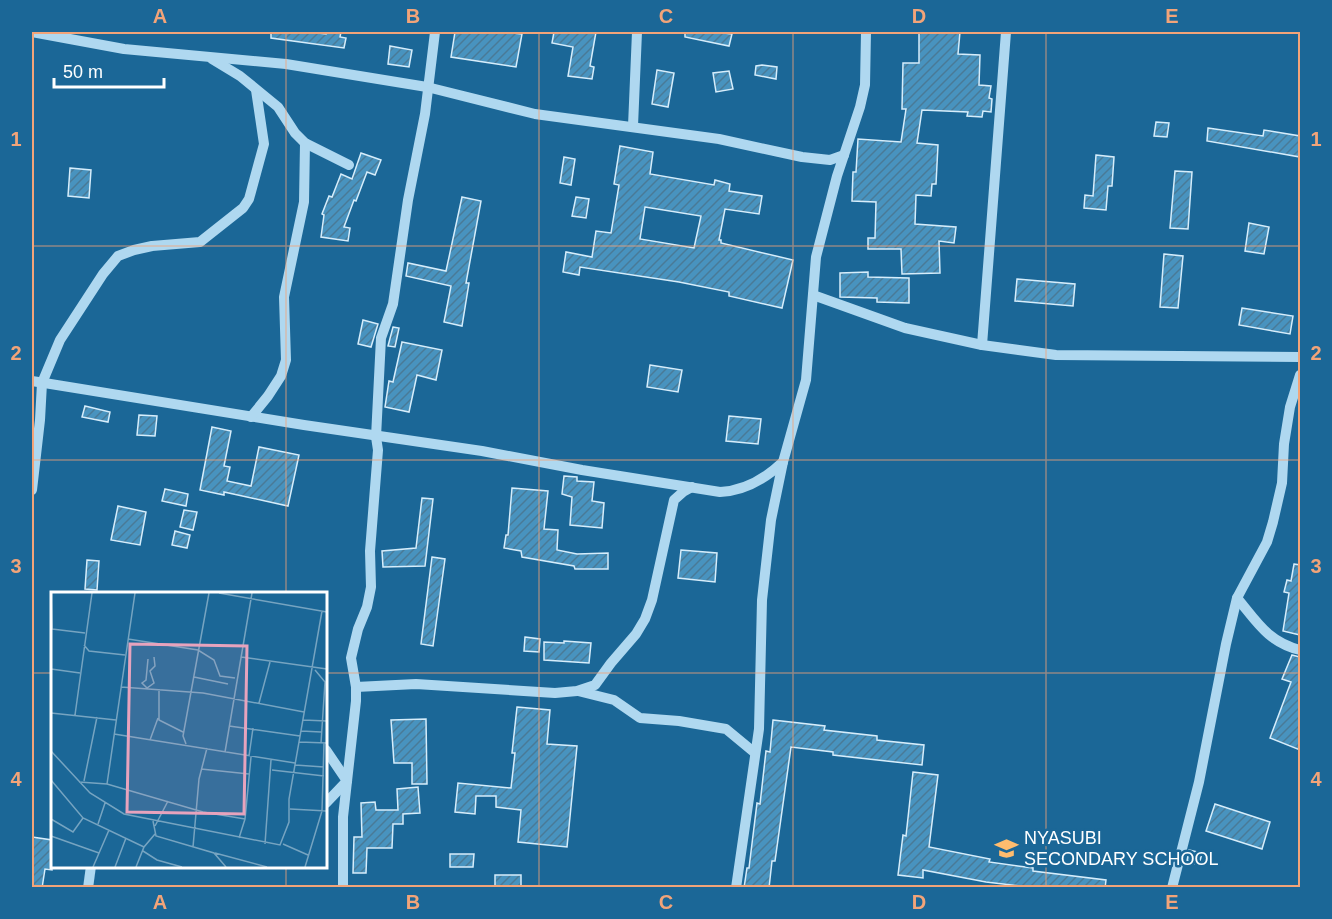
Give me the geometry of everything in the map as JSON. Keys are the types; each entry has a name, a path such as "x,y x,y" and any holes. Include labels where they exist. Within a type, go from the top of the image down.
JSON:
{"street":[{"path":"32,32 86,36 124,49 286,64 427,87 535,114 633,126 802,157 830,160 844,155"},
{"path":"343,888 343,817 357,701 351,658 371,587 370,550 378,450 376,437 381,338 393,304 408,200 425,114 435,32"},
{"path":"633,126 638,32"},
{"path":"736,888 760,716 765,564 771,520 783,462 806,380 816,257 865,85 866,32"},
{"path":"982,345 1006,32"},
{"path":"207,56 240,76 282,111 305,143 349,165"},
{"path":"32,490 40,420 37,382 60,340 103,274 118,256 152,246 200,242 243,208 249,199 264,144 256,90"},
{"path":"251,417 281,375 286,360 284,297 304,202 305,143"},
{"path":"813,295 906,328 982,345 1056,356 1300,357"},
{"path":"1172,888 1199,782 1237,598 1267,542 1274,522 1282,483 1284,444 1290,407 1300,375"},
{"path":"37,382 376,437 482,451 582,470 729,491 770,474 783,462"},
{"path":"356,687 416,684 555,693 595,685 636,634 645,619 659,573 674,500 692,487"},
{"path":"1237,598 1264,633 1278,642 1300,650"},
{"path":"577,690 614,700 640,718 679,721 726,729 755,753"},
{"path":"327,752 346,782"},
{"path":"327,802 346,782"},
{"path":"88,888 91,868"}],"building":[{"path":"271,32 326,34 326,32 341,32 340,37 346,38 344,48 271,38"},
{"path":"455,32 522,34 516,67 451,57"},
{"path":"554,32 596,32 590,66 594,67 592,79 568,76 573,47 552,43"},
{"path":"685,32 732,34 729,46 685,37"},
{"path":"919,32 960,32 958,54 980,55 979,85 991,86 989,98 992,99 991,112 983,111 982,117 967,116 968,112 922,110 917,143 938,145 936,184 932,184 931,196 916,195 915,224 956,227 954,243 939,241 940,273 902,274 901,249 868,249 868,238 875,238 876,202 852,201 853,172 856,172 858,139 901,142 906,109 902,109 903,63 919,63"},
{"path":"390,46 412,50 409,67 388,64"},
{"path":"756,66 777,67 776,79 755,75"},
{"path":"657,70 674,73 668,107 652,104"},
{"path":"729,71 733,89 716,92 713,73"},
{"path":"1156,122 1169,123 1167,137 1154,136"},
{"path":"1208,128 1263,136 1264,130 1300,136 1300,157 1207,141"},
{"path":"620,146 653,152 650,174 714,185 715,180 730,184 729,191 762,196 759,214 725,209 719,240 721,243 793,260 782,308 729,296 729,292 679,282 580,267 579,275 563,272 566,252 592,257 596,231 611,233 619,185 614,184","holes":["645,207 701,216 694,248 640,239"]},
{"path":"361,153 381,160 375,175 367,172 356,201 354,200 344,227 350,228 348,241 321,237 324,215 322,214 329,196 332,197 341,174 352,179"},
{"path":"1096,155 1114,157 1112,186 1108,186 1106,210 1084,208 1085,195 1093,196"},
{"path":"564,157 575,159 571,185 560,183"},
{"path":"70,168 91,170 89,198 68,196"},
{"path":"1175,171 1192,172 1188,229 1170,228"},
{"path":"462,197 481,201 466,283 469,283 462,326 444,322 451,286 406,276 408,263 446,271"},
{"path":"576,197 589,199 586,218 572,216"},
{"path":"1249,223 1269,227 1264,254 1245,251"},
{"path":"1164,254 1183,256 1178,308 1160,307"},
{"path":"868,272 868,277 909,278 909,303 877,302 877,298 840,297 840,273"},
{"path":"1017,279 1075,284 1073,306 1015,301"},
{"path":"1242,308 1293,316 1290,334 1239,325"},
{"path":"363,320 378,324 371,347 358,344"},
{"path":"393,327 399,328 395,347 388,346"},
{"path":"402,342 442,350 436,380 417,375 409,412 385,407 389,381 393,382"},
{"path":"650,365 682,370 678,392 647,387"},
{"path":"85,406 110,412 108,422 82,417"},
{"path":"139,415 157,416 155,436 137,435"},
{"path":"729,416 761,419 758,444 726,441"},
{"path":"212,427 231,431 224,466 230,467 227,481 251,486 259,447 299,455 288,506 224,492 224,495 200,490"},
{"path":"564,476 577,477 577,481 594,482 592,501 604,503 602,528 570,525 572,497 562,494"},
{"path":"512,488 548,491 544,529 558,530 557,550 577,554 608,553 608,569 575,569 574,566 522,557 521,551 504,548 506,535 508,535"},
{"path":"165,489 188,494 186,506 162,501"},
{"path":"422,498 433,499 425,566 383,567 382,551 416,548"},
{"path":"118,506 146,512 140,545 111,540"},
{"path":"184,510 197,512 193,530 180,527"},
{"path":"175,531 190,535 187,548 172,545"},
{"path":"681,550 717,553 715,582 678,578"},
{"path":"432,557 445,559 433,646 421,644"},
{"path":"87,560 99,561 97,590 85,589"},
{"path":"1294,564 1300,565 1300,635 1283,631 1289,593 1284,592 1287,580 1291,581"},
{"path":"525,637 540,639 539,652 524,651"},
{"path":"564,641 591,643 589,663 544,660 544,642 564,643"},
{"path":"1292,655 1300,657 1300,750 1270,738 1291,682 1282,679"},
{"path":"517,707 550,710 547,744 577,746 567,847 518,842 521,810 496,807 496,796 476,796 475,814 455,812 458,783 511,788"},
{"path":"426,719 427,784 412,784 412,763 394,763 391,720"},
{"path":"773,720 825,726 824,730 877,736 877,740 924,745 922,765 833,755 833,752 791,747 769,888 744,888 747,868 749,868 757,803 760,804 766,751 770,752"},
{"path":"913,772 938,775 929,847 990,859 989,862 1033,868 1033,871 1106,880 1105,888 1038,888 986,882 923,870 923,878 898,875 903,835 906,836"},
{"path":"418,787 420,813 403,814 403,824 393,824 392,848 367,848 366,873 353,873 354,837 362,837 361,803 375,802 376,810 398,810 397,789"},
{"path":"1215,804 1270,822 1262,849 1206,831"},
{"path":"32,837 51,840 52,870 45,869 42,888 32,888"},
{"path":"1189,850 1202,853 1199,865 1187,861"},
{"path":"450,854 474,854 473,867 450,867"},
{"path":"495,875 521,875 521,888 495,888"}],"place":[{"name":"NYASUBI SECONDARY SCHOOL","path":"1006,848"}]}
